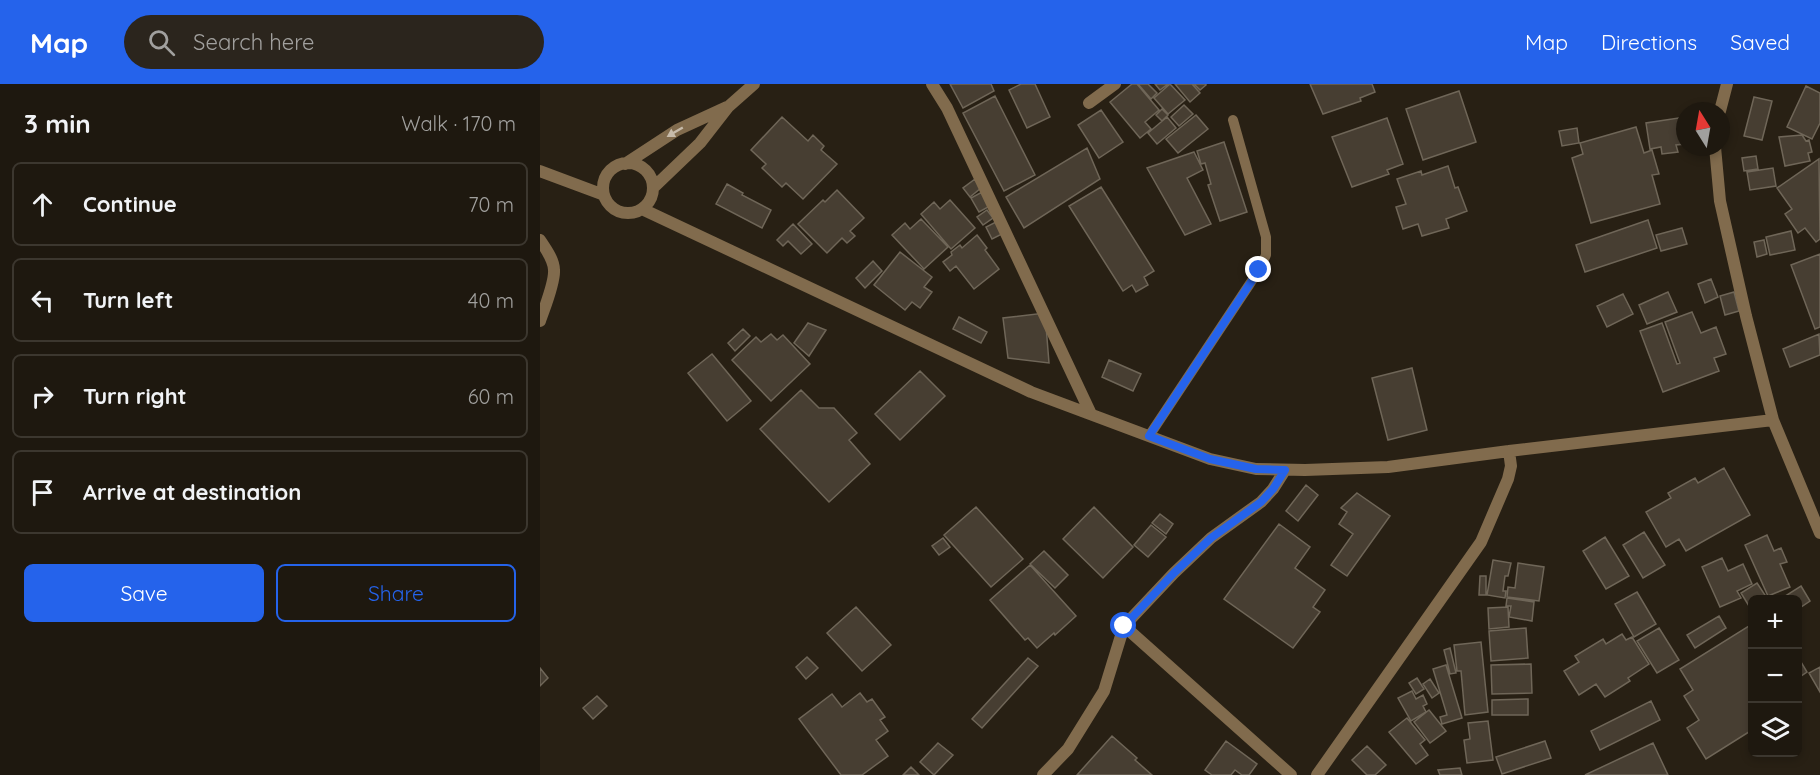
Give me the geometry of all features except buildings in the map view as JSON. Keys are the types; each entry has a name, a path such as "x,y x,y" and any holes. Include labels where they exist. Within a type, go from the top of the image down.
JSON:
{"street":[{"path":"653,188 700,143 728,107 754,84"},
{"path":"933,84 947,108 1091,414"},
{"path":"1089,103 1114,84"},
{"path":"1722,102 1727,84"},
{"path":"625,164 677,130 728,107"},
{"path":"1716,156 1720,201 1773,420 1820,533"},
{"path":"634,164 648,172 653,188 652,197 642,209 635,212 620,212 608,202 603,186 605,178 617,166 634,164"},
{"path":"540,171 604,195"},
{"path":"642,209 1031,392 1210,459 1256,469 1388,467 1773,420"},
{"path":"540,240 548,252 555,271 540,321"},
{"path":"1317,775 1481,542 1508,479 1511,466 1509,451"},
{"path":"1043,775 1068,749 1104,691 1124,626 1211,538 1261,502 1285,470"},
{"path":"1124,626 1291,775"}],"lane":[{"path":"1149,436 1259,270 1266,255 1266,237 1233,120"}],"route":[{"path":"1124,626 1211,538 1261,502 1285,470 1256,469 1210,459 1149,436 1259,270"}]}
